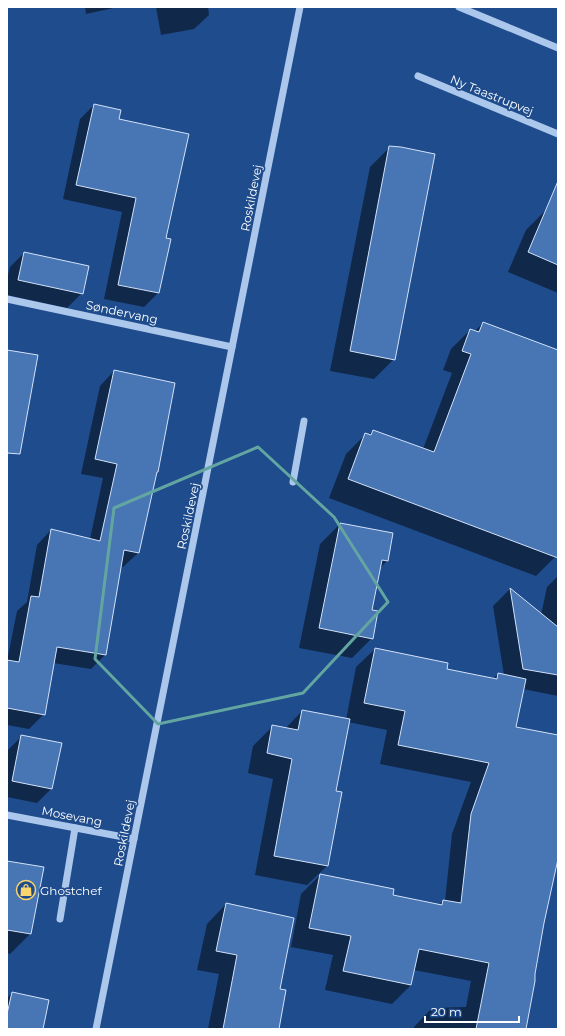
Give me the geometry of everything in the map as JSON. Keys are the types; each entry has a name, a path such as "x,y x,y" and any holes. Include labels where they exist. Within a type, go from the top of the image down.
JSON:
{"street":[{"name":"Roskildevej","path":"96,1029 300,7"},
{"path":"460,7 558,48"},
{"name":"Ny Taastrupvej","path":"418,76 558,134"},
{"name":"Søndervang","path":"7,299 232,347"},
{"path":"293,482 304,421"},
{"name":"Mosevang","path":"7,815 134,839"},
{"path":"60,919 75,828"}],"highlighted area":[{"path":"258,447 334,517 388,602 303,693 158,724 95,659 114,508"}],"building":[{"path":"94,104 121,110 119,119 189,134 166,238 171,239 159,293 118,285 136,198 76,185"},
{"path":"389,146 435,154 395,360 350,351"},
{"path":"558,181 558,265 528,252"},
{"path":"24,252 89,266 83,294 18,280"},
{"path":"483,322 558,350 558,558 348,479 365,433 371,435 373,430 434,452 471,354 462,351 470,329 479,332"},
{"path":"7,350 38,355 20,454 7,453"},
{"path":"114,370 175,383 158,472 139,553 124,550 106,655 57,647 45,715 7,708 7,660 19,662 31,596 39,597 51,529 100,541 117,464 95,459"},
{"path":"340,523 393,533 388,561 382,560 372,610 378,611 373,639 319,628"},
{"path":"510,588 558,627 558,675 523,669"},
{"path":"375,648 448,663 447,669 497,679 498,673 526,679 516,727 558,735 558,859 544,923 526,1029 476,1029 489,963 419,949 411,985 343,971 351,936 309,928 320,874 394,889 393,895 442,905 443,900 461,903 471,814 489,763 398,745 405,711 364,703"},
{"path":"302,710 350,719 336,791 342,792 328,866 274,856 292,759 267,753 272,725 298,730"},
{"path":"21,735 62,743 52,789 12,781"},
{"path":"7,861 44,867 31,934 7,930"},
{"path":"226,903 294,918 280,989 286,990 279,1029 223,1029 237,955 216,951"},
{"path":"12,992 49,1000 43,1029 7,1029 7,1014"}],"place":[{"name":"Ghostchef","path":"26,890"}]}
